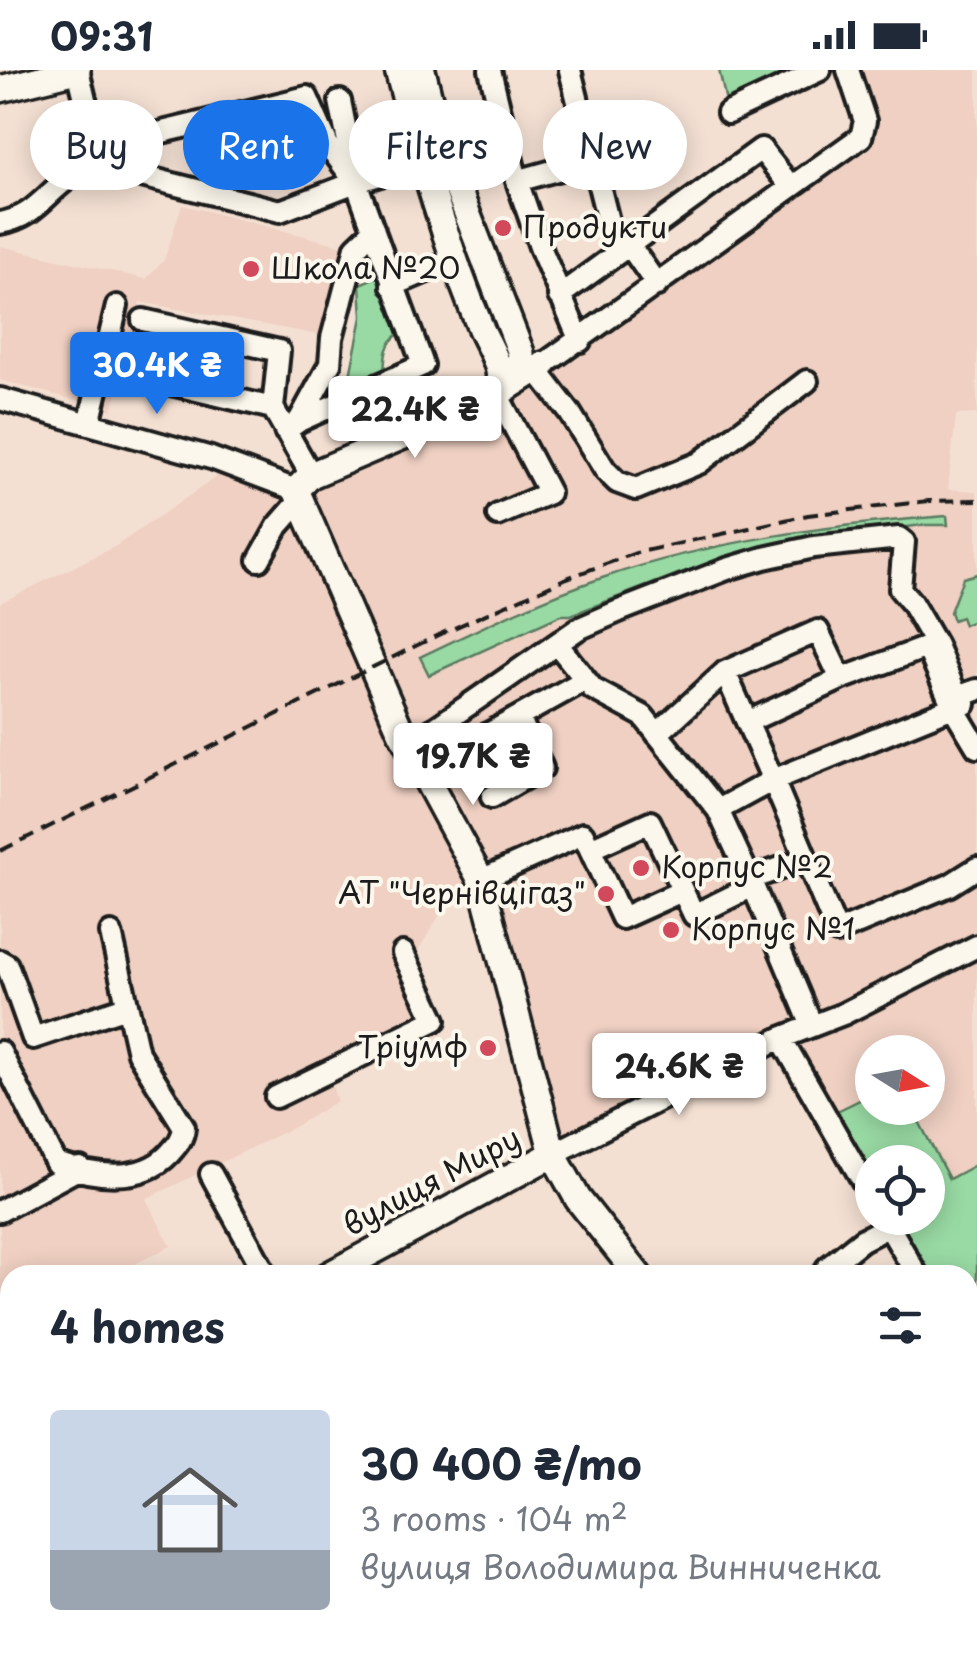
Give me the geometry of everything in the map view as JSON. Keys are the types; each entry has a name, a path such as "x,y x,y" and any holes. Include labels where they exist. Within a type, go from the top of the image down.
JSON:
{"main road":[{"path":"0,89 78,70"},
{"path":"398,70 406,100"},
{"path":"422,70 440,143 523,372"},
{"path":"432,190 501,372 523,372"},
{"path":"523,372 302,489 405,740 481,880 554,1154 578,1199 630,1265"},
{"name":"вулиця Миру","path":"363,1265 554,1154"}],"street":[{"path":"78,70 85,100"},
{"path":"490,70 497,100"},
{"path":"570,70 577,100"},
{"path":"523,372 580,341 657,285 688,274 861,136 864,121 848,70"},
{"path":"728,112 807,73"},
{"path":"163,129 307,97 328,145 349,173"},
{"path":"340,101 349,147"},
{"path":"559,296 762,149 792,188"},
{"path":"163,168 280,211 349,185"},
{"path":"0,223 12,221 58,190"},
{"path":"292,426 423,365 359,190"},
{"path":"520,190 580,341"},
{"path":"600,190 609,225 630,246 657,285"},
{"path":"292,426 330,364 332,338 356,247 374,230"},
{"path":"392,286 456,259"},
{"path":"89,424 117,306"},
{"path":"143,320 279,351 273,408"},
{"path":"523,372 570,413 617,482 636,489 699,463 807,381"},
{"path":"498,515 549,493 523,372"},
{"path":"133,376 273,408 292,426 302,489 259,560"},
{"path":"0,399 211,458 302,489"},
{"path":"405,740 578,630 605,617 727,568 814,547 899,538 904,542 900,590 936,646 958,697 977,690"},
{"path":"657,734 725,672 818,630 840,680"},
{"path":"558,644 594,689 642,716 718,810 812,1026"},
{"path":"747,722 927,647 953,707 977,747"},
{"path":"725,672 837,932 950,885 977,868"},
{"path":"461,749 585,680"},
{"path":"718,810 773,780 953,707 977,701"},
{"path":"492,797 542,768 519,717"},
{"path":"590,850 650,822 694,915 806,859"},
{"path":"481,880 582,834 622,918 682,891"},
{"path":"112,933 138,1053 184,1127 183,1137 153,1168 139,1174 120,1175 56,1163 0,1052 126,1006"},
{"name":"вулиця Миру","path":"554,1154 781,1038 977,946"},
{"path":"276,1097 435,1020 403,954"},
{"path":"0,961 6,965 33,1038"},
{"path":"781,1038 855,1167"},
{"path":"0,1211 80,1168"},
{"path":"210,1174 260,1265"},
{"path":"831,1265 869,1235"},
{"path":"895,1235 912,1265"}],"shaded area":[{"path":"849,70 977,70 977,414 956,415 948,489 977,491 977,574 963,578 961,617 965,625 977,620 977,1164 949,1180 945,1172 945,1145 931,1145 921,1125 945,1125 945,1035 855,1035 855,1102 825,1117 780,1040 555,1155 483,882 442,911 418,951 446,1014 331,1083 337,1101 294,1127 146,1199 171,1246 133,1265 0,1265 0,603 116,546 215,478 226,465 297,490 486,401 861,138"},
{"path":"182,205 352,248 330,337 140,302 112,410 0,380 0,246 146,279 164,260"}],"green space":[{"path":"719,70 792,70 794,75 727,106"},
{"path":"443,190 453,190 497,321 492,323"},
{"path":"380,275 399,334 388,347 384,375 349,381 362,317 360,284"},
{"path":"947,516 948,525 922,525 761,547 571,615 561,615 429,675 420,657 555,595 644,565 773,536"},
{"path":"977,574 977,620 964,625 961,617 953,620 950,612 963,578"},
{"path":"855,1102 855,1125 921,1125 931,1145 855,1145 855,1171 825,1117"},
{"path":"977,1164 977,1265 909,1265 892,1235 945,1235 945,1171 949,1179"}],"railway":[{"path":"0,851 436,636 567,578 636,553 808,515 929,501 977,500"}],"place":[{"name":"Продукти","path":"503,228"},
{"name":"Школа №20","path":"251,269"},
{"name":"Корпус №2","path":"641,868"},
{"name":"АТ \"Чернівцігаз\"","path":"606,894"},
{"name":"Корпус №1","path":"671,930"},
{"name":"Тріумф","path":"488,1048"}]}
